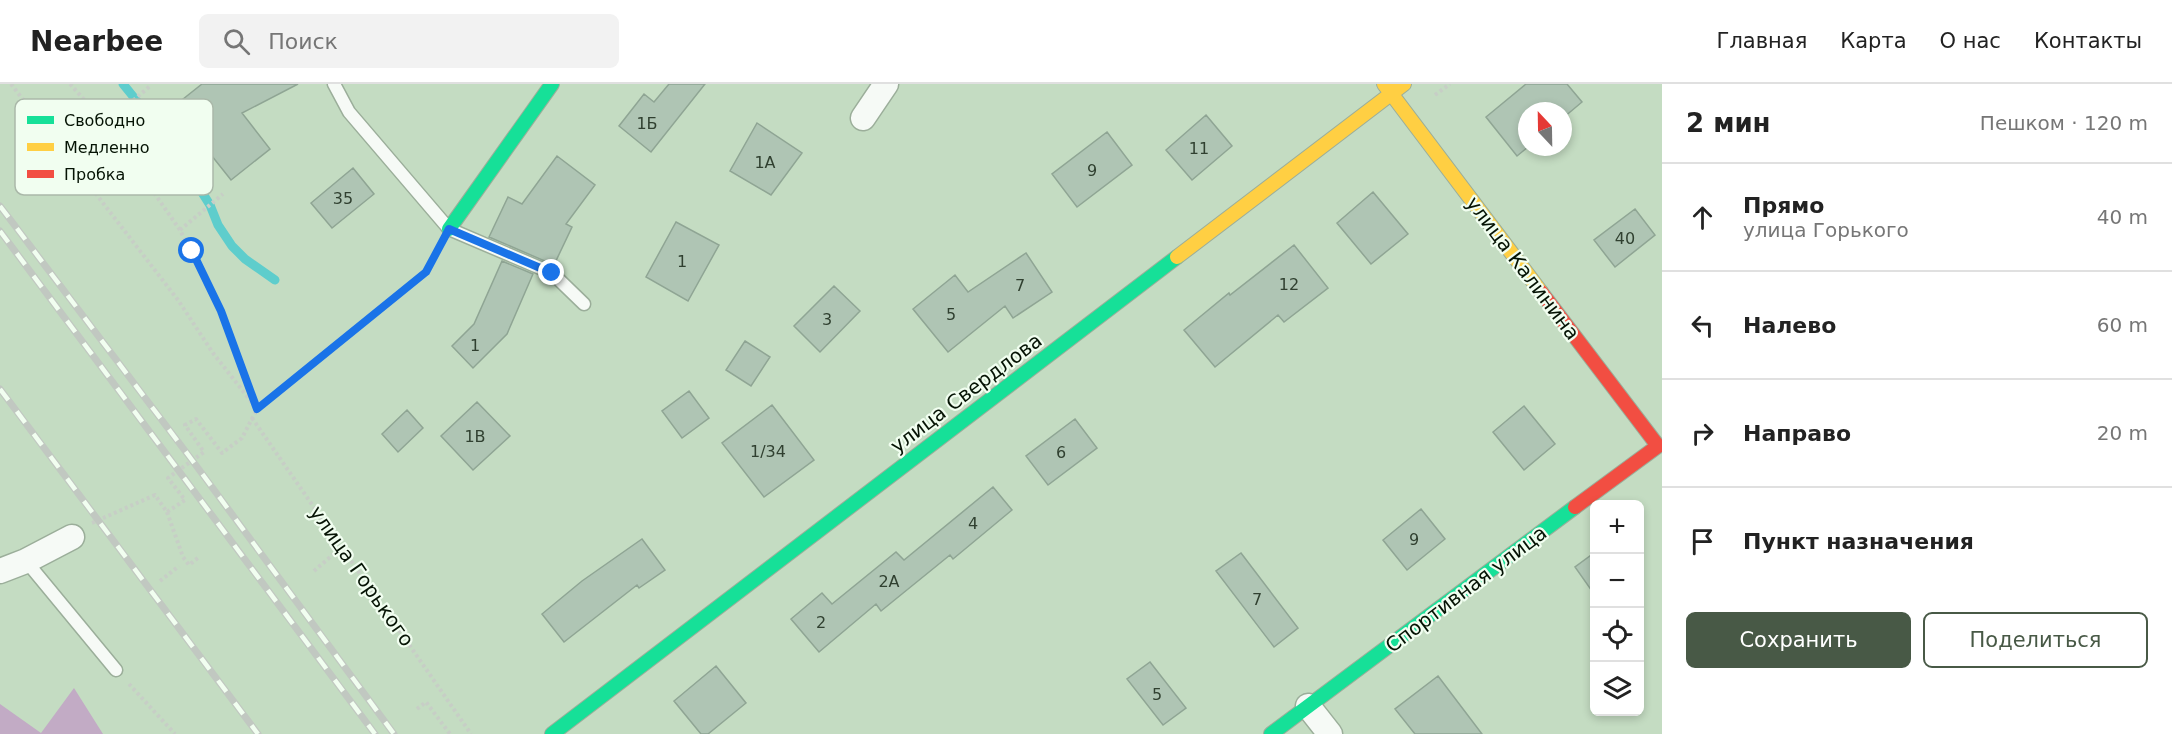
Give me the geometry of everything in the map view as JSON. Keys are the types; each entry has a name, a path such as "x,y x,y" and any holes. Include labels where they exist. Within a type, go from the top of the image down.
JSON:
{"street":[{"path":"449,229 552,84"},
{"path":"863,118 886,84"},
{"name":"улица Свердлова","path":"552,734 1387,89 1404,84"},
{"name":"улица Калинина","path":"1387,89 1661,447"},
{"name":"Спортивная улица","path":"1271,734 1661,447"},
{"path":"0,571 26,561 72,537"},
{"path":"1308,706 1330,734"}],"lane":[{"path":"334,84 349,112 449,229 552,273 584,304"},
{"path":"26,561 116,670"}],"path":[{"path":"11,84 23,99"},
{"path":"70,84 84,99"},
{"path":"136,99 150,87"},
{"path":"180,230 224,194"},
{"path":"97,195 178,300 213,352 257,409"},
{"path":"156,195 180,230 221,311 257,409"},
{"path":"167,512 185,500 168,478 204,452 184,425 196,419 222,453 242,438 257,409 426,272 449,229"},
{"name":"улица Горького","path":"252,418 471,734"},
{"path":"98,519 155,495 167,512 183,557 189,565 199,557"},
{"path":"314,571 342,547"},
{"path":"160,581 179,566"},
{"path":"116,670 175,734"},
{"path":"417,709 426,702 450,734"}],"shaded area":[{"path":"74,688 103,734 0,734 0,704 41,733"}],"building":[{"path":"202,84 298,84 242,113 270,149 231,180 213,157 213,99 183,99"},
{"path":"669,84 705,84 651,152 619,126 644,94 654,102"},
{"path":"1526,84 1567,84 1582,102 1572,110 1572,102 1518,102 1517,156 1486,117"},
{"path":"1206,115 1232,146 1192,180 1166,150"},
{"path":"757,123 802,153 771,195 730,171"},
{"path":"1107,132 1132,165 1077,207 1052,174"},
{"path":"557,156 595,185 566,224 572,227 554,265 489,237 508,197 522,204"},
{"path":"353,168 374,194 332,228 311,203"},
{"path":"1373,192 1408,234 1371,264 1337,223"},
{"path":"1635,209 1655,235 1615,267 1594,240"},
{"path":"676,222 719,245 688,301 646,277"},
{"path":"1294,245 1328,288 1284,322 1278,315 1215,367 1184,330"},
{"path":"1026,253 1052,292 1013,318 1005,306 948,352 913,309 955,275 968,292"},
{"path":"502,261 533,274 507,334 473,368 452,346 474,324"},
{"path":"834,286 860,311 820,352 794,326"},
{"path":"745,341 770,357 751,386 726,370"},
{"path":"689,391 709,418 682,438 662,411"},
{"path":"477,402 510,436 473,470 441,436"},
{"path":"772,405 814,460 764,497 722,443"},
{"path":"1524,406 1555,444 1524,470 1493,432"},
{"path":"407,410 423,428 398,452 382,434"},
{"path":"1075,419 1097,448 1048,485 1026,456"},
{"path":"993,487 1012,510 953,559 950,555 881,611 876,604 819,652 791,619 822,593 832,604 896,552 904,560"},
{"path":"1421,509 1445,539 1407,570 1383,540"},
{"path":"642,539 665,570 639,588 637,585 564,642 542,614 582,581"},
{"path":"1241,553 1298,628 1274,647 1216,571"},
{"path":"1590,556 1590,588 1575,567"},
{"path":"1150,662 1186,708 1163,725 1127,679"},
{"path":"716,666 746,703 708,734 701,734 674,701"},
{"path":"1438,676 1482,734 1415,734 1395,709"}],"waterway":[{"path":"123,84 135,99"},
{"path":"204,195 218,225 232,246 245,259 275,280"}],"railway":[{"path":"0,206 192,460 394,734"},
{"path":"0,231 375,734"},
{"path":"0,389 258,734"}],"traffic: fast":[{"path":"449,229 552,84"},
{"path":"552,734 1177,257"},
{"path":"1271,734 1575,507"}],"traffic: slow":[{"path":"1384,84 1541,292"},
{"path":"1177,257 1404,84"}],"traffic: jam":[{"path":"1541,292 1658,446 1575,507"}],"route":[{"path":"192,251 221,311 257,409 426,272 449,229 552,273"}]}
